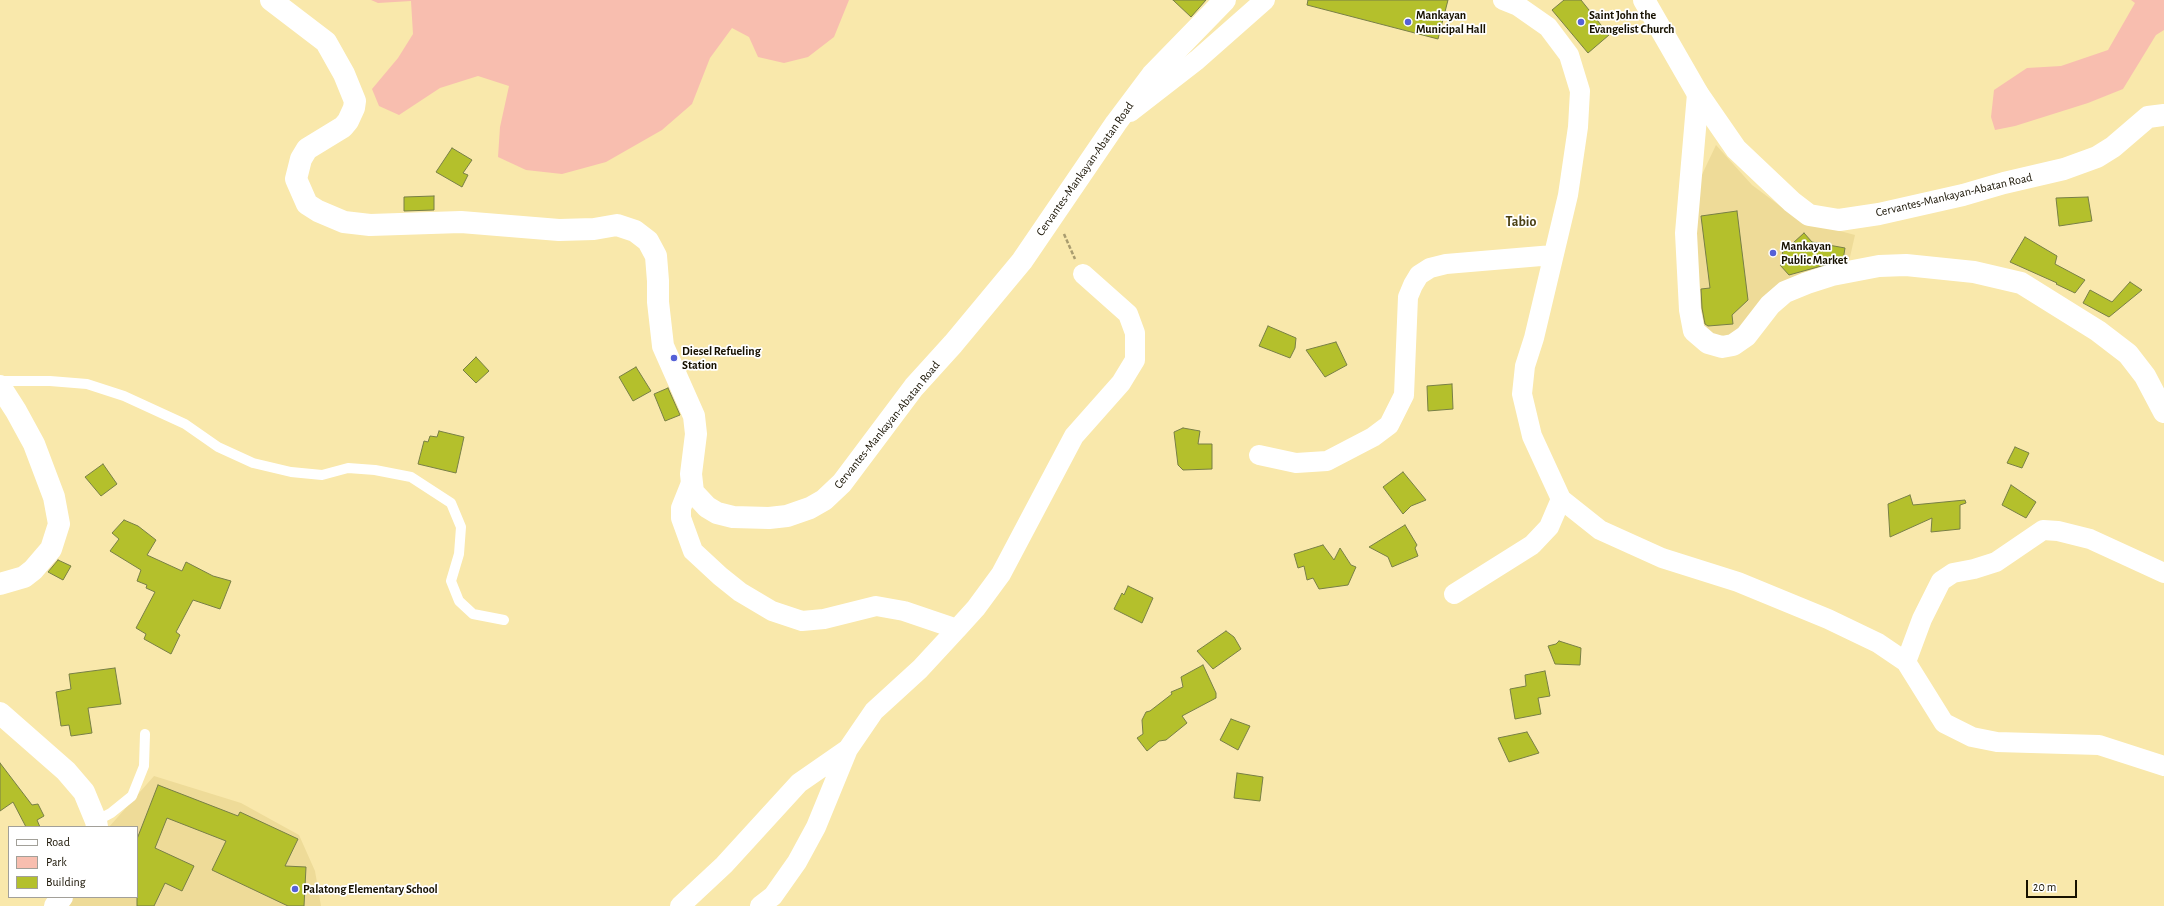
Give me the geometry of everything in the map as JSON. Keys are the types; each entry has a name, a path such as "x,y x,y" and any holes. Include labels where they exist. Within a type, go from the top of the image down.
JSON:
{"main road":[{"path":"270,0 326,42 344,74 355,101 354,108 348,121 343,127 307,149 299,164 296,179 299,190 307,204 318,211 344,222 370,225 461,222 559,230 594,229 617,225 635,231 648,241 656,256 658,302 663,346 694,416 696,446 691,483"},
{"name":"Cervantes-Mankayan-Abatan Road","path":"691,483 693,492 707,507 733,517 787,516 797,514 824,500 842,483 914,387 953,344 1022,261 1116,123 1152,75 1225,0"},
{"name":"Cervantes-Mankayan-Abatan Road","path":"1644,0 1698,94 1736,149 1792,202 1809,215 1839,220 1878,214 1963,196 2004,183 2064,169 2097,158 2113,147 2148,118 2164,115"},
{"path":"1698,94 1686,233 1690,310 1694,332 1708,343 1722,347 1733,345 1746,336 1770,305 1785,292 1807,282 1832,275 1879,266 1906,265 1974,272 2021,283 2098,331 2128,354 2144,376 2164,412"},
{"path":"0,386 34,444 54,497 58,524 51,549 33,570 24,577 0,584"},
{"path":"0,714 66,771 84,792 96,824"},
{"path":"55,906 61,898"}],"street":[{"path":"1116,123 1197,60 1265,0"},
{"path":"1503,0 1518,6 1548,27 1569,54 1580,92 1578,127 1568,195 1534,338 1525,366 1522,394 1532,436 1561,499 1600,530 1662,558 1738,582 1828,619 1878,643 1906,662 1944,723 1972,737 1997,742 2099,745 2164,766"},
{"path":"1259,455 1296,463 1327,461 1373,437 1389,425 1404,395 1408,297 1419,275 1430,268 1446,264 1553,255"},
{"path":"760,906 773,896 797,862 816,827 848,749 874,711 920,669 976,608 1001,574 1074,436 1121,383 1135,360 1135,333 1128,314 1083,274"},
{"path":"691,483 681,508 681,518 693,551 740,592 772,611 802,621 824,619 876,606 904,611 957,629"},
{"path":"1454,594 1532,545 1549,527 1561,499"},
{"path":"1906,662 1922,619 1941,581 1953,574 1996,562 2043,530 2058,531 2090,539 2164,573"},
{"path":"680,906 724,865 799,783 848,749"}],"lane":[{"path":"0,381 50,381 87,384 124,396 185,424 218,447 253,463 291,472 322,475 348,468 374,470 411,477 451,503 461,527 458,554 451,581 459,601 473,614 504,620"},
{"path":"96,824 132,796 144,766 145,734"}],"path":[{"path":"1055,213 1083,274"}],"shaded area":[{"name":"Mankayan Public Market","path":"1716,145 1752,185 1799,220 1855,235 1847,270 1796,281 1740,331 1718,341 1703,333 1694,302 1698,183"},
{"path":"154,776 241,803 299,835 315,871 321,906 59,906 66,898 138,898 138,826 110,826"}],"green space":[{"path":"371,0 849,0 834,37 808,57 784,63 758,57 749,37 732,28 710,58 692,104 662,130 606,162 562,174 526,170 498,157 500,127 509,86 478,76 440,88 399,115 379,106 372,89 398,58 413,34 411,1 378,3"},
{"path":"2131,0 2164,0 2164,30 2156,35 2123,89 2088,103 2015,126 1995,130 1991,117 1994,90 2027,68 2061,66 2108,50 2135,3"}],"building":[{"path":"1173,0 1206,0 1191,17"},
{"name":"Mankayan Municipal Hall","path":"1308,0 1448,0 1438,39 1307,5"},
{"name":"Saint John the Evangelist Church","path":"1564,0 1581,0 1609,35 1588,53 1552,10"},
{"path":"452,148 472,160 463,173 468,175 462,187 436,172"},
{"path":"434,196 434,210 404,211 404,197"},
{"path":"2088,197 2092,221 2059,226 2056,198"},
{"path":"1737,211 1748,300 1732,315 1733,324 1708,326 1705,324 1702,308 1701,289 1710,288 1701,216"},
{"path":"1804,233 1812,242 1845,248 1843,260 1789,275 1780,265 1787,259 1782,253"},
{"path":"2025,237 2057,256 2055,264 2085,280 2075,293 2056,284 2057,283 2010,262"},
{"path":"2130,282 2142,290 2109,317 2083,303 2090,290 2112,302"},
{"path":"1268,326 1296,338 1295,348 1290,358 1259,346"},
{"path":"1336,342 1347,365 1325,377 1306,350"},
{"path":"476,357 489,371 476,383 463,370"},
{"path":"636,367 651,391 633,401 619,377"},
{"path":"1452,384 1453,409 1428,411 1427,386"},
{"path":"668,388 680,415 665,421 654,394"},
{"path":"1183,428 1200,431 1198,444 1212,444 1212,469 1183,470 1178,465 1174,432"},
{"path":"439,431 464,437 456,473 418,464 424,441 428,442 430,436 437,437"},
{"path":"2015,447 2029,453 2022,468 2007,463"},
{"path":"103,464 117,484 101,496 85,477"},
{"path":"1403,472 1426,500 1411,506 1403,514 1383,487"},
{"path":"2011,485 2036,502 2026,518 2002,505"},
{"path":"1910,495 1913,505 1965,500 1966,503 1960,505 1960,529 1931,532 1932,518 1890,537 1888,504"},
{"path":"124,520 138,526 156,540 147,555 182,571 186,562 213,576 231,581 220,609 193,600 176,632 180,635 171,654 144,639 146,634 136,628 155,592 146,588 147,585 137,581 141,570 110,551 119,539 112,533"},
{"path":"1405,525 1417,545 1415,548 1418,556 1392,567 1388,557 1369,547"},
{"path":"1323,545 1334,560 1340,548 1351,565 1356,567 1348,585 1319,589 1313,578 1307,580 1304,566 1298,568 1294,554"},
{"path":"58,560 71,566 63,580 48,572"},
{"path":"1128,586 1153,598 1142,623 1114,609 1122,593 1124,595"},
{"path":"1226,631 1234,637 1241,649 1213,669 1197,651"},
{"path":"1559,641 1581,648 1580,665 1555,664 1548,646 1556,644"},
{"path":"1203,665 1216,693 1216,698 1182,716 1187,723 1166,740 1159,741 1147,751 1137,738 1143,734 1142,720 1146,712 1150,711 1172,694 1171,692 1183,687 1181,677"},
{"path":"115,668 121,704 88,708 92,733 71,736 69,725 61,726 56,692 71,689 69,674"},
{"path":"1545,671 1550,696 1538,698 1541,714 1515,719 1510,689 1526,686 1525,675"},
{"path":"1231,719 1250,726 1238,750 1220,740"},
{"path":"1527,732 1539,753 1509,762 1498,738"},
{"path":"0,763 32,805 38,804 44,816 37,820 40,826 25,826 13,802 0,811"},
{"path":"1237,773 1263,777 1260,801 1234,798"},
{"path":"158,785 238,816 240,812 298,839 285,866 306,867 304,906 288,906 212,870 226,841 167,818 155,848 194,866 182,891 165,883 154,906 137,906 138,836"}],"place":[{"name":"Mankayan Municipal Hall","path":"1408,22"},
{"name":"Saint John the Evangelist Church","path":"1581,22"},
{"name":"Mankayan Public Market","path":"1773,253"},
{"name":"Diesel Refueling Station","path":"674,358"},
{"name":"Palatong Elementary School","path":"295,889"}],"district":[{"name":"Tabio","path":"1521,222"}]}
